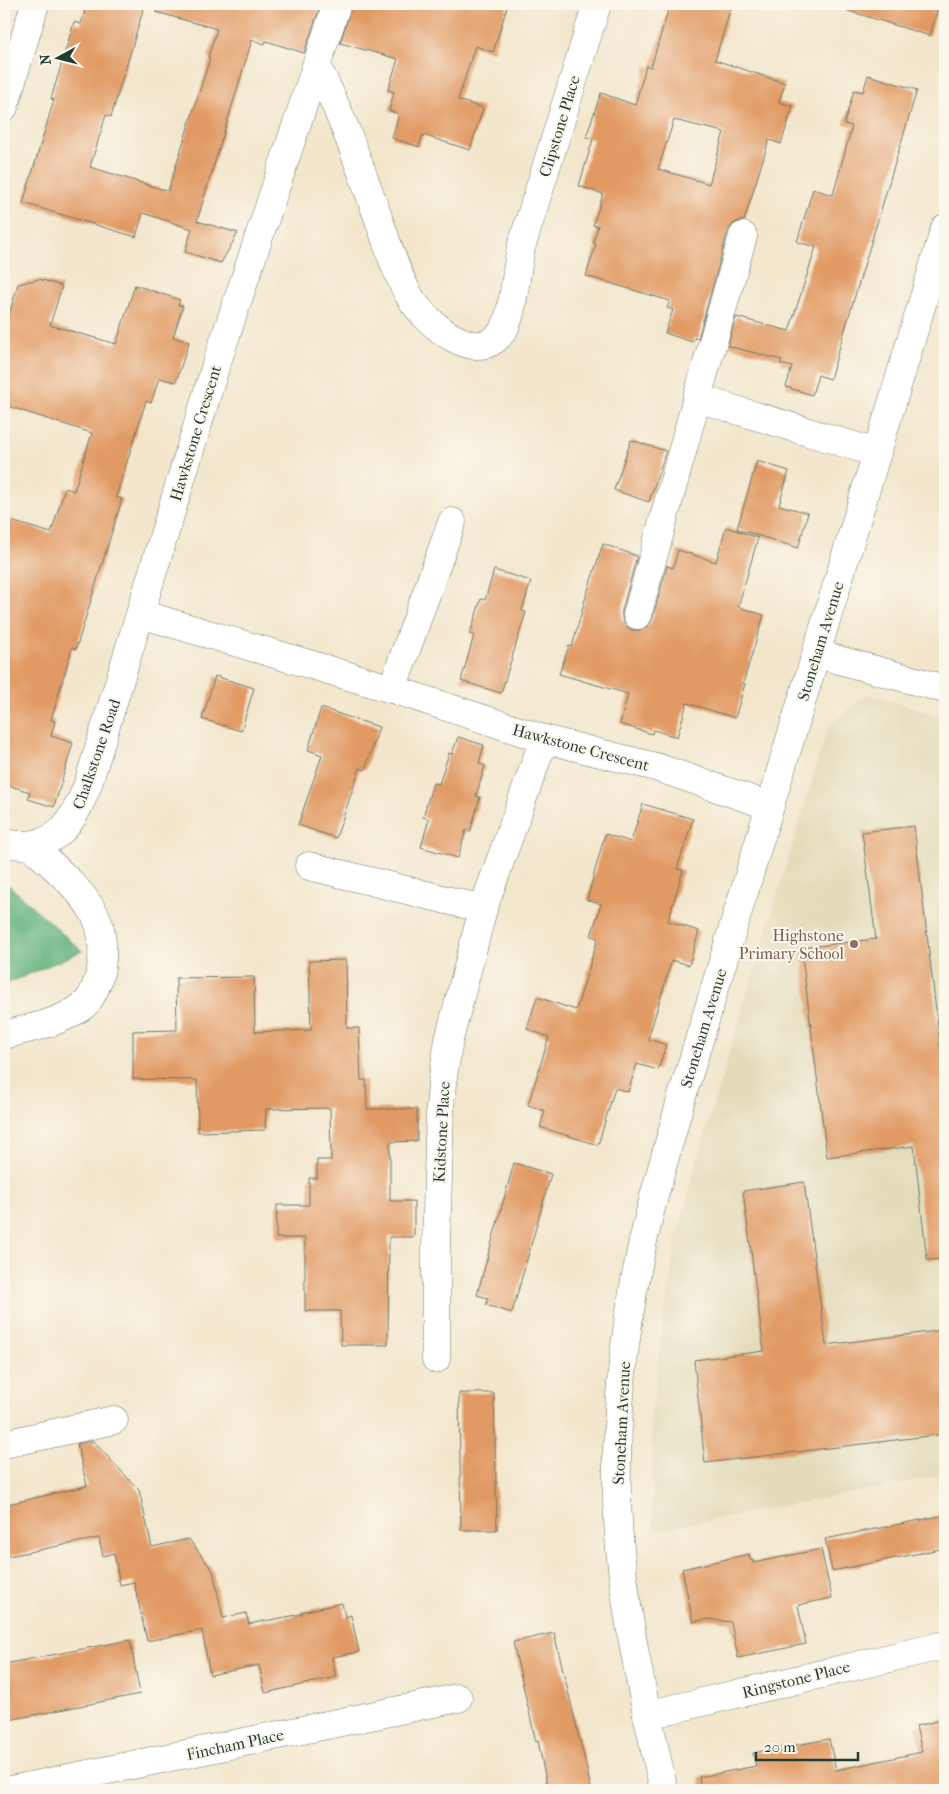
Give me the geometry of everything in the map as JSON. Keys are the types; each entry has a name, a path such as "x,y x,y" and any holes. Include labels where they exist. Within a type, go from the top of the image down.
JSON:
{"street":[{"path":"4,107 35,4"},
{"name":"Hawkstone Crescent","path":"337,4 215,368 141,614 392,689 544,739 656,767 770,806"},
{"name":"Clipstone Place","path":"316,65 341,115 409,296 422,314 439,330 473,346 488,343 497,338 509,318 521,248 597,4"},
{"name":"Stoneham Avenue","path":"664,1790 633,1642 620,1549 617,1447 624,1351 635,1283 651,1206 692,1064 945,228"},
{"path":"637,615 743,236"},
{"path":"697,398 877,454"},
{"path":"392,689 452,522"},
{"name":"Chalkstone Road","path":"4,843 31,846 58,834 74,816 88,784 141,614"},
{"path":"817,654 945,689"},
{"name":"Kidstone Place","path":"436,1360 436,1247 442,1083 449,1040 483,909 544,739"},
{"path":"4,1035 67,1016 85,1005 96,987 101,970 102,950 95,914 61,873 31,846"},
{"path":"309,866 483,909"},
{"path":"4,1444 114,1420"},
{"name":"Ringstone Place","path":"647,1715 945,1645"},
{"name":"Fincham Place","path":"12,1790 458,1698"}],"shaded area":[{"name":"Highstone Primary School","path":"868,694 945,717 945,1475 653,1531 651,1415 660,1341 676,1241 696,1162 829,725"}],"green space":[{"path":"4,881 82,951 4,985"}],"building":[{"path":"87,4 145,4 111,117 106,115 90,167 168,191 210,58 208,57 217,29 156,12 157,4 321,4 304,53 266,41 265,44 252,40 197,221 238,233 221,263 185,252 192,229 143,213 136,237 23,203 54,100 51,99 74,22 81,24"},
{"path":"352,4 508,4 493,52 475,46 458,100 483,108 470,150 423,135 419,147 392,138 399,114 389,111 394,92 388,90 398,59 340,43"},
{"path":"670,4 732,4 715,60 785,83 779,102 793,106 781,144 769,140 744,221 733,224 728,231 698,339 694,338 692,342 665,333 673,310 667,308 670,301 586,276 596,244 593,243 598,226 593,225 603,194 579,186 593,139 586,137 601,93 635,105 646,66 651,67","holes":["674,120 724,132 709,184 658,169"]},
{"path":"847,4 939,4 930,36 846,10"},
{"path":"868,75 917,90 830,379 818,375 812,395 786,387 792,367 780,364 782,360 728,346 736,317 789,331 816,247 797,242 813,189 833,195 852,126 844,124 854,90 863,92"},
{"path":"39,279 62,286 50,325 116,344 135,285 180,300 178,305 183,306 173,337 189,342 176,382 159,378 151,403 146,401 116,497 122,499 76,649 72,648 51,720 55,721 51,736 73,743 54,807 28,799 30,792 4,784 4,519 51,533 65,488 74,491 92,433 4,405 4,332 18,284"},
{"path":"631,440 666,451 649,502 614,490"},
{"path":"757,461 789,471 779,505 808,513 798,548 737,529"},
{"path":"726,527 758,538 738,607 764,615 743,683 745,684 735,718 687,703 677,737 653,730 652,734 620,724 628,694 559,674 569,646 572,647 603,544 637,556 622,611 622,618 626,626 632,630 640,630 648,626 652,620 667,566 673,568 678,550 716,562"},
{"path":"494,570 531,581 522,611 526,612 501,693 461,681 474,635 470,634 481,599 485,600"},
{"path":"215,676 254,688 241,731 202,719"},
{"path":"321,708 379,727 365,770 360,768 336,838 298,825 322,755 308,750"},
{"path":"458,737 484,745 479,763 485,766 476,796 480,797 470,832 466,830 458,858 421,847 429,819 423,817 433,783 439,784 449,753 452,754"},
{"path":"643,804 693,819 677,869 683,870 668,921 699,931 689,965 672,960 648,1039 666,1045 658,1070 637,1064 628,1092 615,1088 598,1145 540,1127 545,1111 528,1105 549,1037 527,1029 537,997 576,1010 598,938 591,936 601,904 587,900 605,834 631,842"},
{"path":"914,826 945,1086 945,1259 927,1260 914,1146 827,1157 801,948 876,939 862,832"},
{"path":"346,960 347,1028 359,1028 361,1080 366,1080 367,1109 417,1109 417,1141 390,1142 390,1201 414,1201 414,1237 389,1237 388,1345 341,1345 340,1311 305,1311 305,1238 276,1238 277,1205 309,1205 309,1178 317,1178 317,1160 331,1160 330,1108 266,1109 265,1130 198,1132 197,1080 133,1079 133,1031 177,1030 176,978 254,977 255,1032 311,1030 309,961"},
{"path":"514,1163 551,1174 512,1313 486,1305 488,1298 477,1295"},
{"path":"804,1182 826,1345 945,1330 945,1434 705,1463 694,1360 764,1351 743,1191"},
{"path":"459,1393 494,1393 497,1530 461,1530"},
{"path":"93,1441 139,1490 152,1547 189,1539 213,1571 223,1618 246,1613 249,1624 302,1614 301,1612 342,1603 345,1617 351,1615 359,1652 332,1657 336,1677 265,1693 259,1665 210,1675 202,1630 147,1641 134,1582 120,1585 114,1553 103,1556 99,1538 4,1557 4,1505 87,1486 77,1444"},
{"path":"945,1515 945,1548 832,1571 825,1539"},
{"path":"821,1549 832,1598 798,1605 806,1644 738,1658 731,1622 707,1619 693,1622 682,1569 749,1554 750,1560 753,1560 753,1563"},
{"path":"554,1633 591,1790 548,1790 538,1741 536,1742 513,1642"},
{"path":"130,1640 140,1694 4,1721 4,1664"},
{"path":"945,1719 945,1790 701,1790 699,1777 756,1766 753,1753 829,1739 836,1770 922,1752 916,1726"}],"place":[{"name":"Highstone Primary School","path":"854,944"}]}
